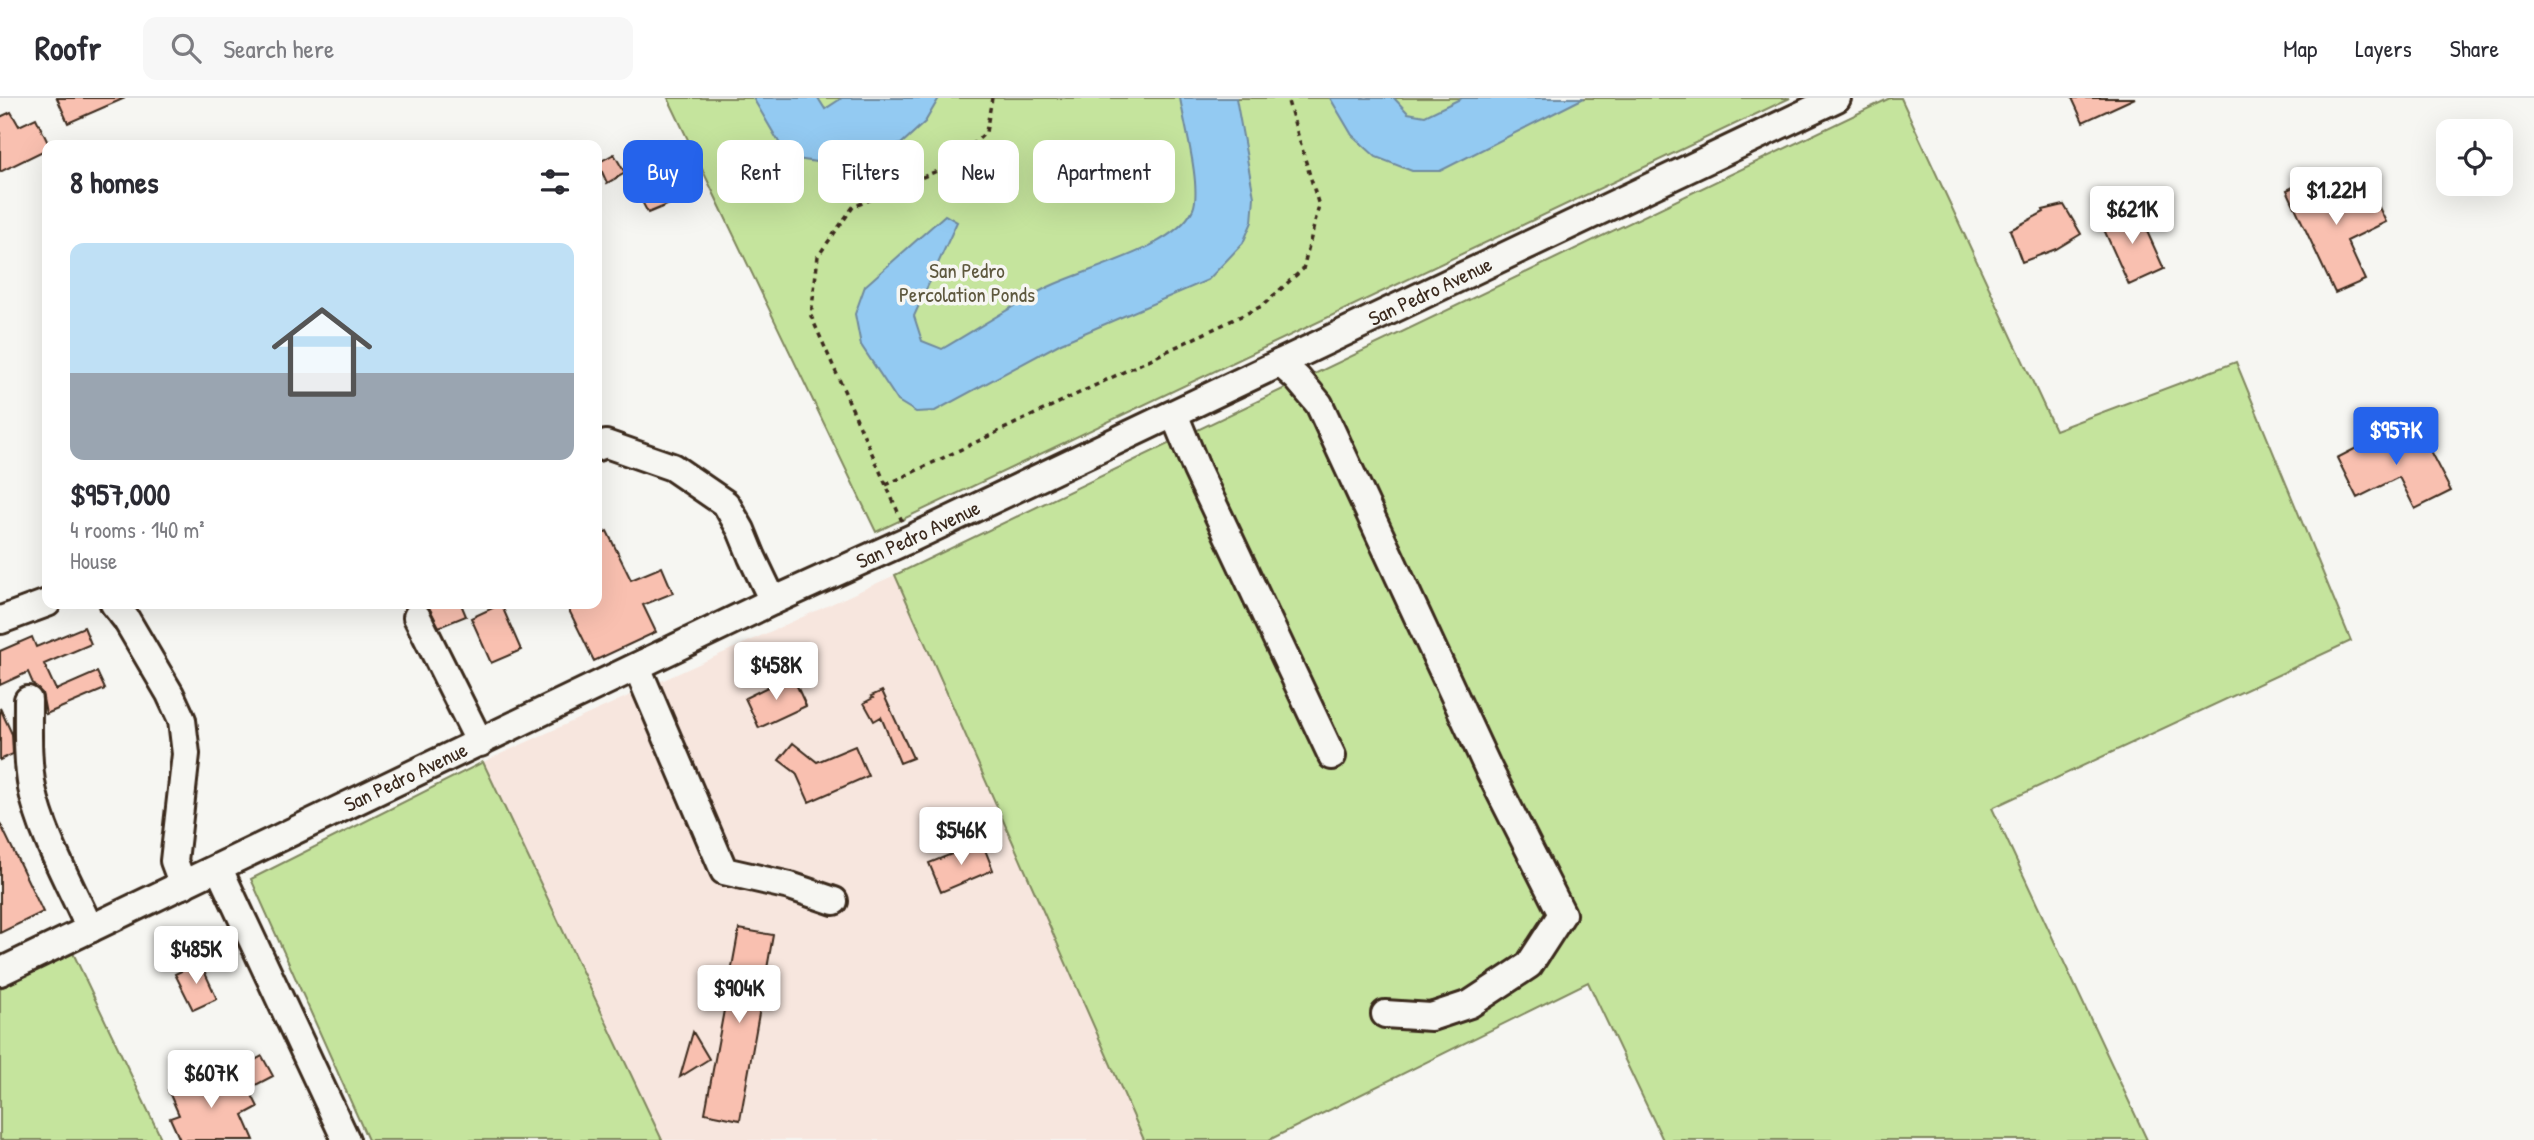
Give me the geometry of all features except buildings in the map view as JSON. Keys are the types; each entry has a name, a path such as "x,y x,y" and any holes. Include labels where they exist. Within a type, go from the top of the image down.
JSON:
{"street":[{"name":"San Pedro Avenue","path":"0,972 773,601 912,538 1837,98"},
{"path":"1280,363 1319,404 1488,768 1562,914 1529,965 1470,1004 1431,1017 1385,1014"},
{"path":"1174,414 1332,756"},
{"path":"602,445 606,444 672,467 726,504 741,530 773,601"},
{"path":"1,620 42,605"},
{"path":"118,609 161,677 182,720 186,754 174,861 183,885"},
{"path":"417,617 481,743"},
{"path":"637,667 724,871 790,886 835,901"},
{"path":"28,700 32,789 47,833 90,929"},
{"path":"219,869 346,1140"}],"path":[{"path":"912,538 811,316 818,256 853,207 951,165 986,132 992,98"},
{"path":"886,485 1262,306 1303,268 1319,206 1287,98"}],"shaded area":[{"path":"895,575 1144,1140 662,1140 483,762"}],"green space":[{"name":"San Pedro Percolation Ponds","path":"668,98 1790,98 876,532 718,203 804,203 804,140 717,140 717,200 703,171 703,140 688,140"},
{"path":"1890,98 1901,98 2055,430 2236,362 2351,641 1992,808 2147,1140 1663,1140 1588,982 1269,1140 1144,1140 895,575"},
{"path":"483,762 662,1140 368,1140 251,879"},
{"path":"73,953 162,1140 0,1140 0,988"}],"water":[{"path":"753,98 818,98 825,109 842,98 939,98 925,122 905,140 818,140 818,162 804,160 804,140 778,140"},
{"path":"1180,98 1236,98 1254,197 1252,222 1243,243 1208,280 1061,343 935,411 916,412 898,401 861,345 855,314 865,286 945,215 957,222 914,316 922,341 942,349 1044,289 1148,247 1168,236 1183,223 1193,209 1195,199 1194,171"},
{"path":"1330,98 1394,98 1408,113 1425,116 1462,98 1584,98 1440,171 1412,171 1376,157 1352,135"}]}
